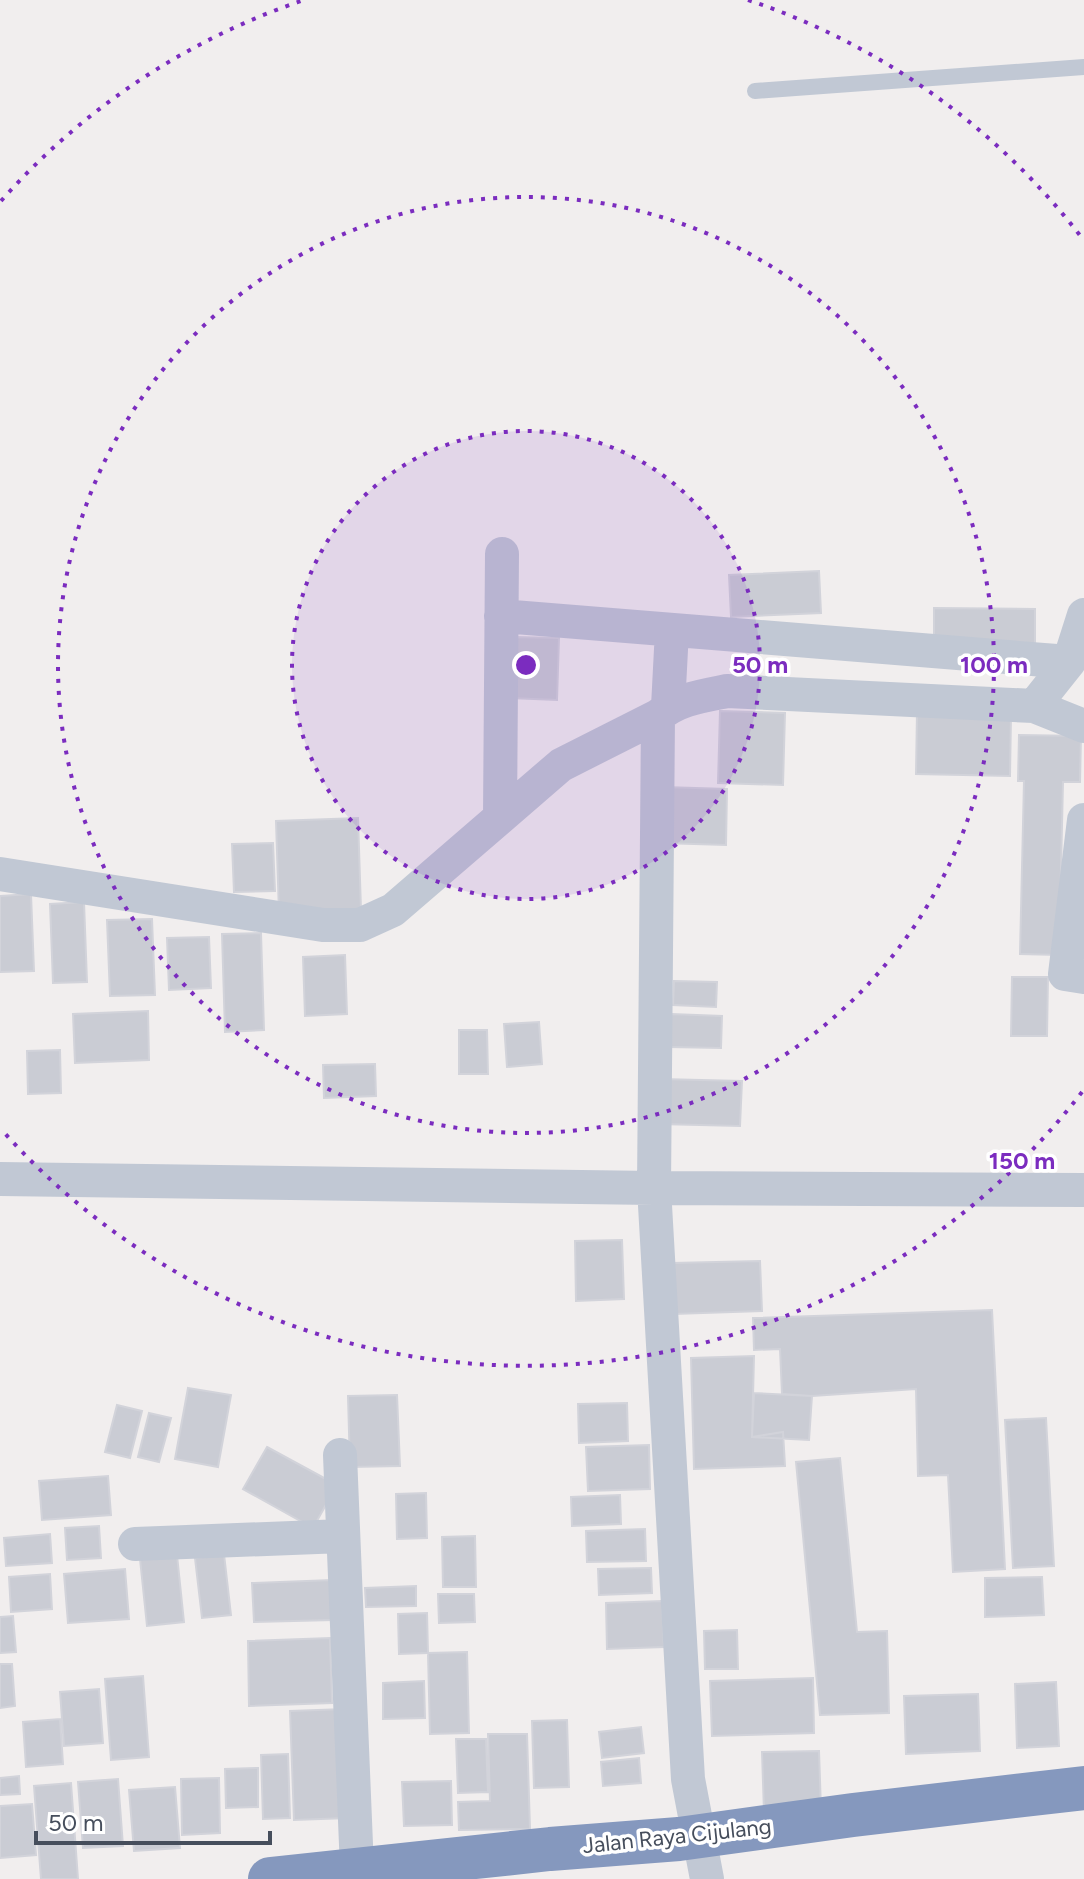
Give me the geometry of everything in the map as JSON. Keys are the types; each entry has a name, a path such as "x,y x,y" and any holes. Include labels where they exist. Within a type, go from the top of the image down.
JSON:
{"highway":[{"name":"Jalan Raya Cijulang","path":"270,1879 698,1836 1084,1788"}],"street":[{"path":"500,816 502,554"},
{"path":"1034,706 1069,662 1084,615"},
{"path":"501,616 1069,662"},
{"path":"672,630 663,712 654,1188 688,1779 707,1879"},
{"path":"0,874 323,925 360,925 393,910 561,765 689,699 727,691 1034,706 1084,726"},
{"path":"1083,838 1065,974 1084,977"},
{"path":"0,1179 1084,1190"},
{"path":"340,1455 357,1869"},
{"path":"135,1544 343,1536"}],"lane":[{"path":"755,91 1084,67"}],"building":[{"path":"819,571 821,613 731,617 729,575"},
{"path":"934,608 1035,609 1035,650 934,649"},
{"path":"512,637 559,638 557,700 510,698"},
{"path":"720,711 785,713 783,785 718,783"},
{"path":"917,712 1011,715 1010,776 916,774"},
{"path":"1019,735 1081,736 1080,782 1063,782 1059,955 1020,954 1024,781 1018,781"},
{"path":"663,787 727,789 726,845 662,843"},
{"path":"358,818 361,910 279,913 276,821"},
{"path":"273,843 275,891 234,892 232,844"},
{"path":"31,894 34,971 0,972 0,896"},
{"path":"84,902 87,982 53,983 50,904"},
{"path":"152,919 155,995 110,996 107,920"},
{"path":"261,933 264,1030 225,1032 222,934"},
{"path":"209,937 211,988 169,990 167,938"},
{"path":"345,955 347,1014 305,1016 303,957"},
{"path":"1012,977 1048,977 1047,1036 1011,1036"},
{"path":"674,981 717,982 716,1007 673,1005"},
{"path":"148,1011 149,1060 75,1063 73,1014"},
{"path":"671,1014 722,1016 721,1048 670,1047"},
{"path":"539,1022 542,1064 507,1067 504,1024"},
{"path":"459,1030 487,1030 488,1074 459,1074"},
{"path":"60,1050 61,1093 28,1094 27,1051"},
{"path":"375,1064 376,1096 324,1098 323,1065"},
{"path":"660,1079 742,1081 740,1126 659,1124"},
{"path":"622,1240 624,1299 576,1301 575,1241"},
{"path":"760,1261 762,1311 674,1314 672,1263"},
{"path":"992,1310 1005,1569 953,1572 948,1475 918,1476 916,1389 812,1396 782,1394 780,1349 754,1350 753,1318"},
{"path":"754,1356 752,1437 783,1432 785,1466 694,1469 691,1358"},
{"path":"188,1388 231,1395 218,1467 175,1459"},
{"path":"754,1393 812,1396 809,1440 752,1437"},
{"path":"397,1395 400,1466 350,1467 348,1396"},
{"path":"627,1403 628,1441 579,1443 578,1404"},
{"path":"117,1405 142,1411 130,1458 105,1452"},
{"path":"149,1413 171,1418 159,1462 138,1457"},
{"path":"1046,1418 1054,1566 1013,1568 1005,1420"},
{"path":"649,1445 650,1489 588,1491 586,1447"},
{"path":"267,1447 337,1485 313,1528 243,1489"},
{"path":"840,1458 857,1632 887,1631 889,1713 820,1715 796,1462"},
{"path":"108,1476 111,1515 42,1520 39,1481"},
{"path":"426,1493 427,1538 397,1539 396,1494"},
{"path":"620,1495 621,1524 572,1526 571,1497"},
{"path":"99,1526 101,1558 67,1560 65,1528"},
{"path":"645,1529 646,1561 587,1562 586,1531"},
{"path":"50,1534 52,1563 6,1566 4,1538"},
{"path":"475,1536 476,1587 443,1587 442,1537"},
{"path":"224,1554 231,1615 202,1618 195,1558"},
{"path":"177,1555 184,1622 147,1626 140,1559"},
{"path":"651,1568 652,1593 599,1595 598,1569"},
{"path":"125,1569 129,1619 68,1623 64,1574"},
{"path":"50,1574 52,1609 11,1612 9,1577"},
{"path":"1042,1577 1044,1615 985,1617 985,1578"},
{"path":"332,1580 333,1620 254,1622 252,1583"},
{"path":"416,1586 416,1606 366,1607 365,1588"},
{"path":"438,1594 474,1594 475,1622 439,1623"},
{"path":"662,1601 664,1647 607,1649 606,1603"},
{"path":"427,1613 428,1653 399,1654 398,1614"},
{"path":"13,1616 16,1652 0,1653 0,1617"},
{"path":"737,1630 738,1669 705,1669 704,1631"},
{"path":"330,1638 332,1703 249,1706 248,1641"},
{"path":"467,1652 469,1733 430,1734 428,1653"},
{"path":"0,1664 12,1664 15,1706 0,1708"},
{"path":"143,1676 149,1757 111,1760 105,1679"},
{"path":"813,1678 814,1733 712,1736 710,1681"},
{"path":"424,1681 425,1718 383,1719 383,1683"},
{"path":"1056,1682 1059,1746 1017,1748 1015,1684"},
{"path":"99,1689 103,1743 64,1746 60,1692"},
{"path":"978,1694 980,1751 906,1754 904,1696"},
{"path":"345,1709 348,1818 294,1820 290,1711"},
{"path":"60,1719 63,1764 26,1767 23,1722"},
{"path":"567,1720 569,1787 534,1788 532,1721"},
{"path":"641,1727 644,1753 602,1758 599,1732"},
{"path":"488,1734 527,1734 530,1829 459,1830 458,1802 490,1801"},
{"path":"456,1739 486,1739 488,1792 458,1793"},
{"path":"819,1751 821,1810 764,1812 762,1752"},
{"path":"288,1754 290,1818 263,1819 261,1755"},
{"path":"639,1758 641,1783 603,1786 601,1762"},
{"path":"258,1768 258,1807 226,1808 225,1769"},
{"path":"19,1776 20,1794 0,1795 0,1778"},
{"path":"219,1778 220,1833 182,1835 181,1779"},
{"path":"118,1779 123,1846 83,1848 78,1782"},
{"path":"451,1781 452,1825 404,1826 402,1782"},
{"path":"71,1783 78,1879 41,1879 34,1786"},
{"path":"175,1787 180,1848 134,1851 129,1790"},
{"path":"32,1804 36,1855 0,1858 0,1806"}]}
